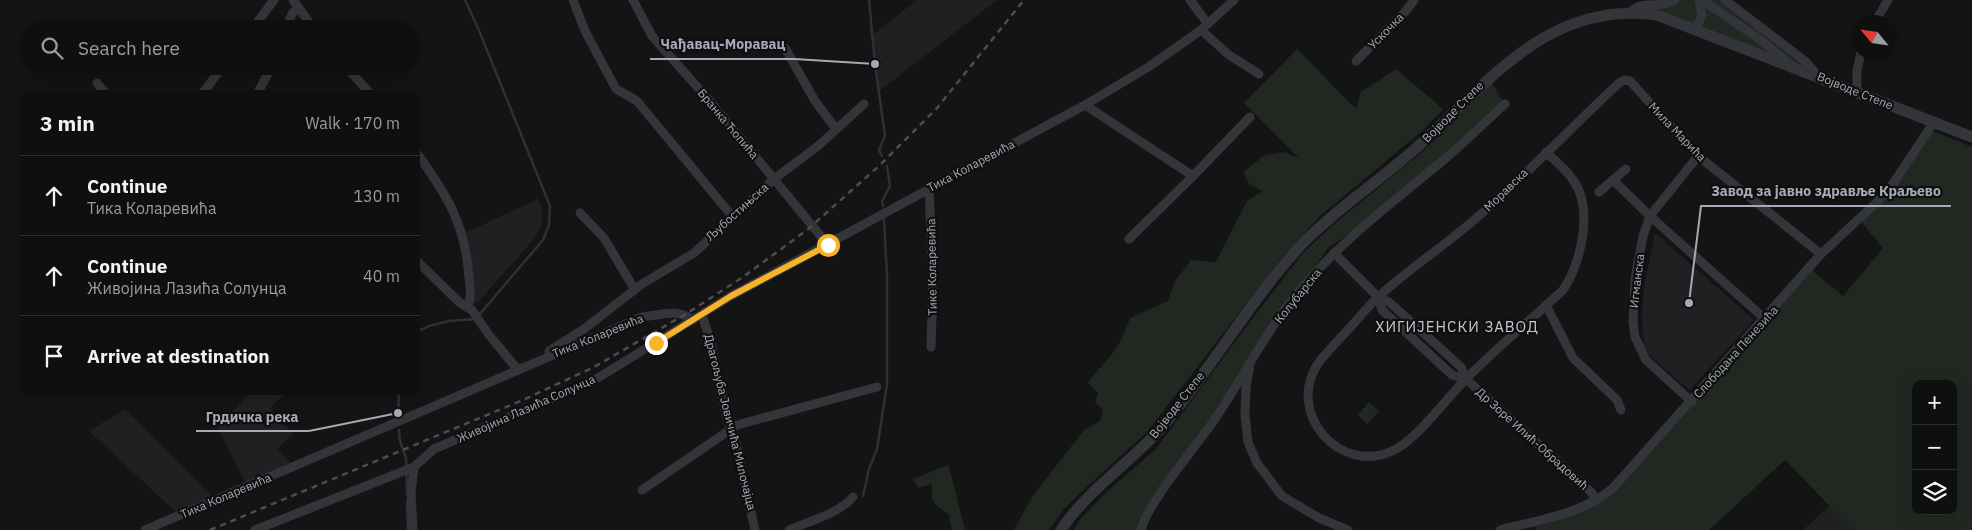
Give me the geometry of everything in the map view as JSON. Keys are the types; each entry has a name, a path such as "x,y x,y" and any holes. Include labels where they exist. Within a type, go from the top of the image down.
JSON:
{"street":[{"path":"259,20 274,0"},
{"path":"573,0 585,31 616,89 637,101 732,216"},
{"name":"Бранка Ћопића","path":"633,0 652,36 709,100 828,245"},
{"path":"1190,0 1205,27 1229,55 1258,74"},
{"name":"Тика Коларевића","path":"145,530 457,398 642,317 675,313 686,314 693,320 731,296 1085,105 1150,66 1205,27 1234,0"},
{"name":"Ускочка","path":"1356,61 1405,12 1414,0"},
{"path":"1632,11 1640,5 1665,4 1675,0"},
{"path":"1696,29 1702,15 1701,0"},
{"path":"1701,0 1758,38 1791,66"},
{"path":"1725,0 1805,61 1818,76"},
{"path":"1878,15 1883,2"},
{"path":"289,20 295,3"},
{"path":"295,3 307,20"},
{"name":"Војводе Степе","path":"1061,530 1088,498 1164,424 1269,282 1318,228 1421,144 1487,78 1524,46 1547,32 1583,16 1604,12 1632,11 1657,15 1972,137"},
{"path":"785,48 815,101 836,129"},
{"path":"1857,92 1857,71 1859,60"},
{"path":"205,90 216,75"},
{"path":"259,90 267,75"},
{"path":"353,75 367,90"},
{"name":"Моравска","path":"1546,152 1573,180 1583,203 1584,218 1580,249 1571,278 1563,290 1466,379 1410,439 1396,450 1375,456 1356,455 1336,447 1323,436 1314,421 1309,406 1310,384 1313,373 1323,358 1378,297 1481,214 1546,152 1619,83 1624,80 1630,81"},
{"name":"Мила Марића","path":"1630,81 1698,156 1821,254"},
{"path":"98,83 103,90"},
{"name":"Љубостињска","path":"518,370 584,329 670,266 694,253 774,179 818,146 864,104"},
{"name":"Колубарска","path":"1141,530 1156,501 1216,418 1252,358 1288,304 1334,253 1505,104"},
{"path":"1085,105 1193,176"},
{"path":"1129,239 1250,117"},
{"name":"Слободана Пенезића","path":"1500,530 1562,514 1596,500 1621,481 1821,254 1865,214 1892,185 1934,122"},
{"name":"Игманска","path":"1692,402 1646,360 1635,337 1633,322 1636,279 1643,236 1650,216 1698,156"},
{"path":"420,158 445,194 463,234 470,291 470,304 467,308"},
{"path":"1599,192 1626,169"},
{"path":"1613,180 1650,216 1765,319"},
{"name":"Тике Коларевића","path":"929,188 933,283 931,347"},
{"path":"580,213 604,238 635,290"},
{"name":"Др Зоре Илић-Обрадовић","path":"1334,253 1378,297 1382,310 1452,375 1466,379 1591,492 1596,500"},
{"path":"420,264 477,318 518,370"},
{"path":"1546,305 1573,358 1616,400 1621,410"},
{"name":"Драгољуба Јовичића Милочајца","path":"702,315 711,343 723,402 732,429 755,530"},
{"name":"Живојина Лазића Солунца","path":"412,468 434,449 593,380 693,320"},
{"path":"1252,358 1246,387 1245,415 1248,442 1257,463 1282,496 1319,518 1348,530"},
{"path":"642,490 732,429 772,414 877,388"},
{"path":"255,530 412,468 413,530"},
{"path":"789,530 845,505 853,497"}],"shaded area":[{"path":"917,0 997,0 878,92 872,35"},
{"path":"1675,0 1725,0 1818,76 1634,8"},
{"path":"1297,49 1356,109 1361,92 1396,69 1443,109 1422,131 1320,216 1281,259 1147,432 1064,509 1049,530 1014,530 1032,497 1084,430 1100,421 1103,410 1095,403 1098,393 1088,383 1117,347 1130,318 1168,301 1175,281 1191,260 1216,262 1247,201 1263,191 1249,184 1243,172 1265,155 1284,152 1299,158 1244,103"},
{"path":"1492,83 1504,103 1371,219 1329,247 1288,304 1143,525 1137,530 1073,530 1081,518 1111,488 1156,449 1302,254 1333,225 1422,152"},
{"path":"1925,128 1972,147 1972,530 1853,530 1785,460 1709,530 1536,530 1534,519 1559,512 1604,492 1807,266 1843,296 1883,248 1857,217 1889,184"},
{"path":"538,199 543,214 541,226 535,238 479,301 467,307 463,234"},
{"path":"1655,233 1754,320 1689,390 1651,357 1644,346 1642,317 1644,288"},
{"path":"248,395 283,395 270,408 293,433 277,449 295,467 180,516 89,431 125,409 214,497 246,484 217,427"},
{"path":"1369,402 1379,411 1367,424 1358,415"},
{"path":"948,465 965,530 952,530 949,515 936,505 932,498 932,484 918,488 913,479"},
{"path":"1830,505 1853,530 1803,530"}],"waterway":[{"path":"465,0 550,206 549,225 543,240 479,315"},
{"path":"869,0 875,64 885,136 879,150 882,156"},
{"path":"883,206 882,201 890,186 887,166"},
{"path":"863,496 869,469 877,449 887,384 887,276 884,220"},
{"path":"420,330 449,321 475,319"},
{"path":"398,416 399,395"},
{"path":"399,430 400,441 406,458 407,494"},
{"path":"407,502 408,530"}],"railway":[{"path":"210,530 523,400 594,367 686,314 743,277 807,230 879,166 937,108 1024,0"}],"place":[{"name":"Чађавац-Моравац","path":"875,64"},
{"name":"Завод за јавно здравље Краљево","path":"1689,303"},
{"name":"Грдичка река","path":"398,413"}],"district":[{"name":"ХИГИЈЕНСКИ ЗАВОД","path":"1457,327"}],"route":[{"path":"656,343 731,296 828,245"}]}
